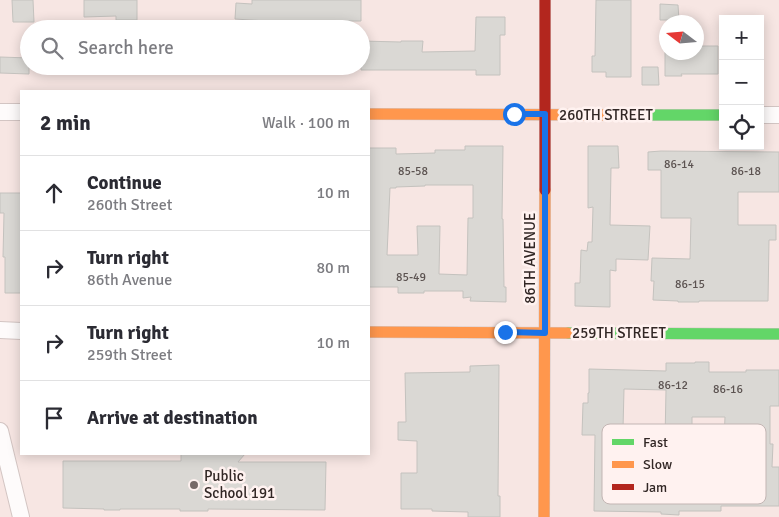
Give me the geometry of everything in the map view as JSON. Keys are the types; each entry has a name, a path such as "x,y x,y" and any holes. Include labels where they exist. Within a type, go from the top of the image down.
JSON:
{"street":[{"name":"86TH AVENUE","path":"544,517 545,0"},
{"path":"0,112 20,112"},
{"name":"260TH STREET","path":"370,114 719,115"},
{"path":"764,115 779,115"},
{"path":"0,330 20,330"},
{"name":"259TH STREET","path":"370,332 779,334"},
{"path":"0,431 21,517"}],"building":[{"path":"12,0 33,0 34,20 13,22"},
{"path":"84,0 137,0 137,20 116,20 116,16 84,17"},
{"path":"252,0 361,0 361,20 235,19 236,3 252,4"},
{"path":"596,0 631,0 631,77 606,77 606,72 592,72 592,56 595,56"},
{"path":"660,4 678,5 679,15 660,15"},
{"path":"476,17 505,17 505,35 500,35 500,75 476,75 476,70 370,70 370,41 423,41 422,52 475,51"},
{"path":"704,46 718,46 718,74 665,76 665,60 704,60"},
{"path":"0,57 20,58 20,74 0,73"},
{"path":"642,67 658,67 659,85 642,85"},
{"path":"465,146 503,146 502,219 506,302 470,301 471,297 463,298 463,291 398,293 398,287 370,287 370,148 396,148 396,154 435,153 435,150 465,150","holes":["425,185 473,185 473,218 468,218 467,275 439,274 440,226 417,226 418,255 387,255 390,188"]},
{"path":"588,146 618,146 619,168 611,168 610,225 650,226 648,260 616,259 616,271 610,270 610,307 575,306 575,283 580,283 581,250 587,251 588,242 592,242 593,207 588,208"},
{"path":"648,152 779,152 779,192 738,192 738,225 776,225 776,240 769,240 768,301 678,302 653,300 654,281 651,281 652,258 690,259 691,218 661,218 661,170 648,170"},
{"path":"0,193 20,193 20,293 5,293 5,257 3,257 4,213 0,213"},
{"path":"709,362 709,372 779,370 779,406 770,406 770,444 773,444 772,467 779,467 779,506 721,506 721,511 679,511 679,515 661,514 661,512 594,511 595,435 582,435 583,403 588,403 589,369 666,371 666,363"},
{"path":"499,365 498,496 500,496 500,517 468,517 468,512 401,509 401,473 417,473 417,441 398,440 398,422 406,422 405,373 470,372 470,366"},
{"name":"Public School 191","path":"181,455 244,455 238,462 326,462 325,510 208,509 208,511 180,511 180,509 104,510 63,508 63,461 181,461"}],"traffic: fast":[{"path":"617,115 719,115"},
{"path":"568,333 779,334"}],"traffic: slow":[{"path":"370,114 617,115"},
{"path":"544,517 545,190"},
{"path":"370,332 568,333"}],"traffic: jam":[{"path":"545,0 545,190"}],"place":[{"name":"Public School 191","path":"194,485"}],"route":[{"path":"505,332 545,333 545,114 514,114"}]}
